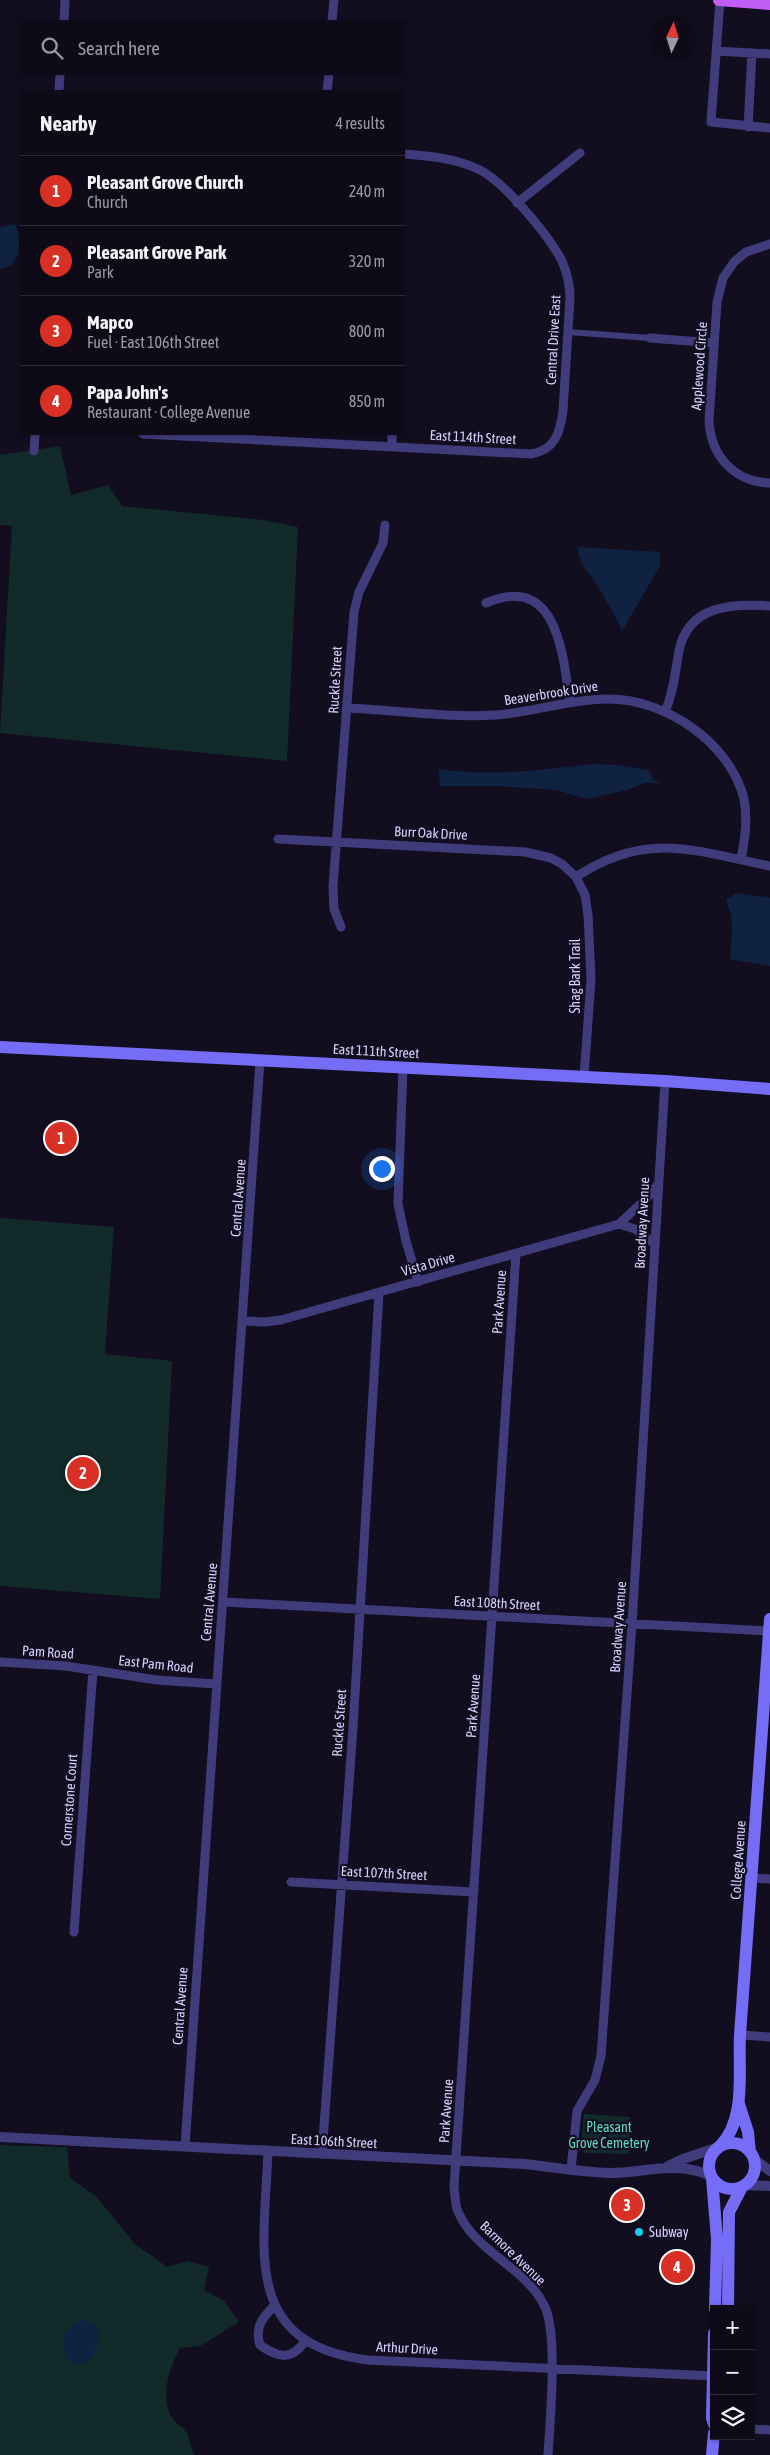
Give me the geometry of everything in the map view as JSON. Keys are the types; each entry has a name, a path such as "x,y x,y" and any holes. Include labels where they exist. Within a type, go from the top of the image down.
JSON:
{"main road":[{"path":"720,0 770,4"},
{"name":"East 111th Street","path":"0,1047 665,1081 770,1089"},
{"name":"East 111th Street","path":"750,1086 770,1080"},
{"name":"College Avenue","path":"718,2147 727,2139 734,2125 739,2104 740,2035 769,1625"},
{"name":"College Avenue","path":"739,2104 748,2132 752,2156"},
{"path":"715,2305 717,2239 709,2161 718,2147 736,2143 752,2156 752,2176 743,2186 729,2212 728,2305"},
{"path":"711,2177 725,2188 743,2186"},
{"path":"712,2455 713,2440"}],"street":[{"path":"64,20 65,0"},
{"path":"332,20 334,0"},
{"path":"720,0 711,122 770,128"},
{"path":"716,51 770,54"},
{"path":"748,127 752,53"},
{"path":"59,90 60,75"},
{"path":"327,90 329,75"},
{"path":"517,203 580,153"},
{"name":"Central Drive East","path":"405,154 438,157 462,162 480,170 517,203 553,246 566,271 570,298 560,430 554,441 547,448 531,454"},
{"name":"Applewood Circle","path":"770,244 746,252 734,262 723,278 717,302 709,421 714,447 720,458 735,472 754,481 770,483"},
{"path":"568,332 714,343"},
{"path":"34,451 35,435"},
{"name":"East 114th Street","path":"194,435 531,454"},
{"path":"392,435 392,447"},
{"name":"Ruckle Street","path":"341,927 334,909 333,899 350,644 357,599 382,542 385,526"},
{"path":"486,603 498,599 519,597 535,602 545,611 560,637 570,703"},
{"path":"665,712 672,695 681,643 695,622 706,613 721,606 738,604 770,606"},
{"name":"Beaverbrook Drive","path":"347,708 482,716 570,703 618,699 634,701 665,712 681,721 715,748 736,777 746,810 745,840 741,859"},
{"name":"Burr Oak Drive","path":"278,839 538,854 562,864 576,877"},
{"path":"576,877 598,864 628,852 658,847 690,848 770,866"},
{"name":"Shag Bark Trail","path":"576,877 585,895 588,915 590,1011 584,1077"},
{"name":"Central Avenue","path":"185,2146 216,1684 224,1602 244,1321 260,1060"},
{"path":"403,1068 398,1204 418,1282"},
{"name":"Broadway Avenue","path":"571,2169 576,2115 595,2080 601,2056 632,1624 665,1081"},
{"name":"Vista Drive","path":"244,1321 274,1322 619,1224 648,1197 658,1184"},
{"path":"619,1224 643,1234 655,1244"},
{"name":"Park Avenue","path":"457,2161 516,1253"},
{"name":"Ruckle Street","path":"322,2154 360,1609 379,1293"},
{"name":"East 108th Street","path":"224,1602 632,1624 769,1625"},
{"name":"Pam Road","path":"0,1662 93,1670"},
{"name":"East Pam Road","path":"93,1670 157,1680 216,1684"},
{"name":"Cornerstone Court","path":"74,1932 93,1670"},
{"path":"752,1878 770,1879"},
{"name":"East 107th Street","path":"291,1882 474,1892"},
{"path":"740,2035 770,2037"},
{"name":"East 106th Street","path":"0,2137 457,2161 609,2173 667,2167 693,2169 711,2177"},
{"name":"East 106th Street","path":"667,2167 682,2159 718,2147"},
{"name":"Arthur Drive","path":"268,2150 263,2254 268,2287 275,2305 285,2321 305,2341 333,2353 368,2360 710,2376"},
{"path":"752,2156 770,2171"},
{"name":"Barmore Avenue","path":"457,2161 454,2178 456,2207 464,2224 476,2238 533,2288 546,2308 552,2341 548,2455"},
{"path":"743,2186 770,2186"},
{"path":"275,2305 265,2316 258,2328 260,2345 273,2355 281,2356 293,2352 301,2347 305,2341"},
{"path":"755,2428 770,2430"}],"green space":[{"path":"60,446 71,495 108,485 122,506 263,520 298,527 287,761 0,733 12,526 0,525 0,455"},
{"path":"0,1218 114,1227 105,1354 172,1361 160,1599 0,1586"},
{"name":"Pleasant Grove Cemetery","path":"584,2114 630,2117 629,2154 585,2153 581,2148"},
{"path":"0,2145 67,2147 70,2178 96,2196 135,2244 167,2267 188,2261 209,2267 204,2290 224,2301 239,2322 200,2346 180,2348 170,2372 166,2390 168,2408 172,2418 187,2433 195,2455 0,2455"}],"water":[{"path":"15,224 19,237 16,258 13,264 0,269 0,227"},
{"path":"578,547 660,552 660,566 622,631 597,585 584,567 578,553"},
{"path":"593,764 618,765 649,770 653,779 661,783 645,783 627,790 587,799 556,790 496,786 440,786 439,769 497,773"},
{"path":"736,893 770,898 770,966 730,959 731,914 726,900"},
{"path":"83,2319 92,2323 99,2331 99,2338 97,2348 92,2356 78,2365 66,2358 63,2338 67,2329"}],"place":[{"name":"Pleasant Grove Church","path":"61,1138"},
{"name":"Pleasant Grove Park","path":"83,1473"},
{"name":"Mapco","path":"627,2205"},
{"name":"Subway","path":"639,2232"},
{"name":"Papa John's","path":"677,2267"}]}
